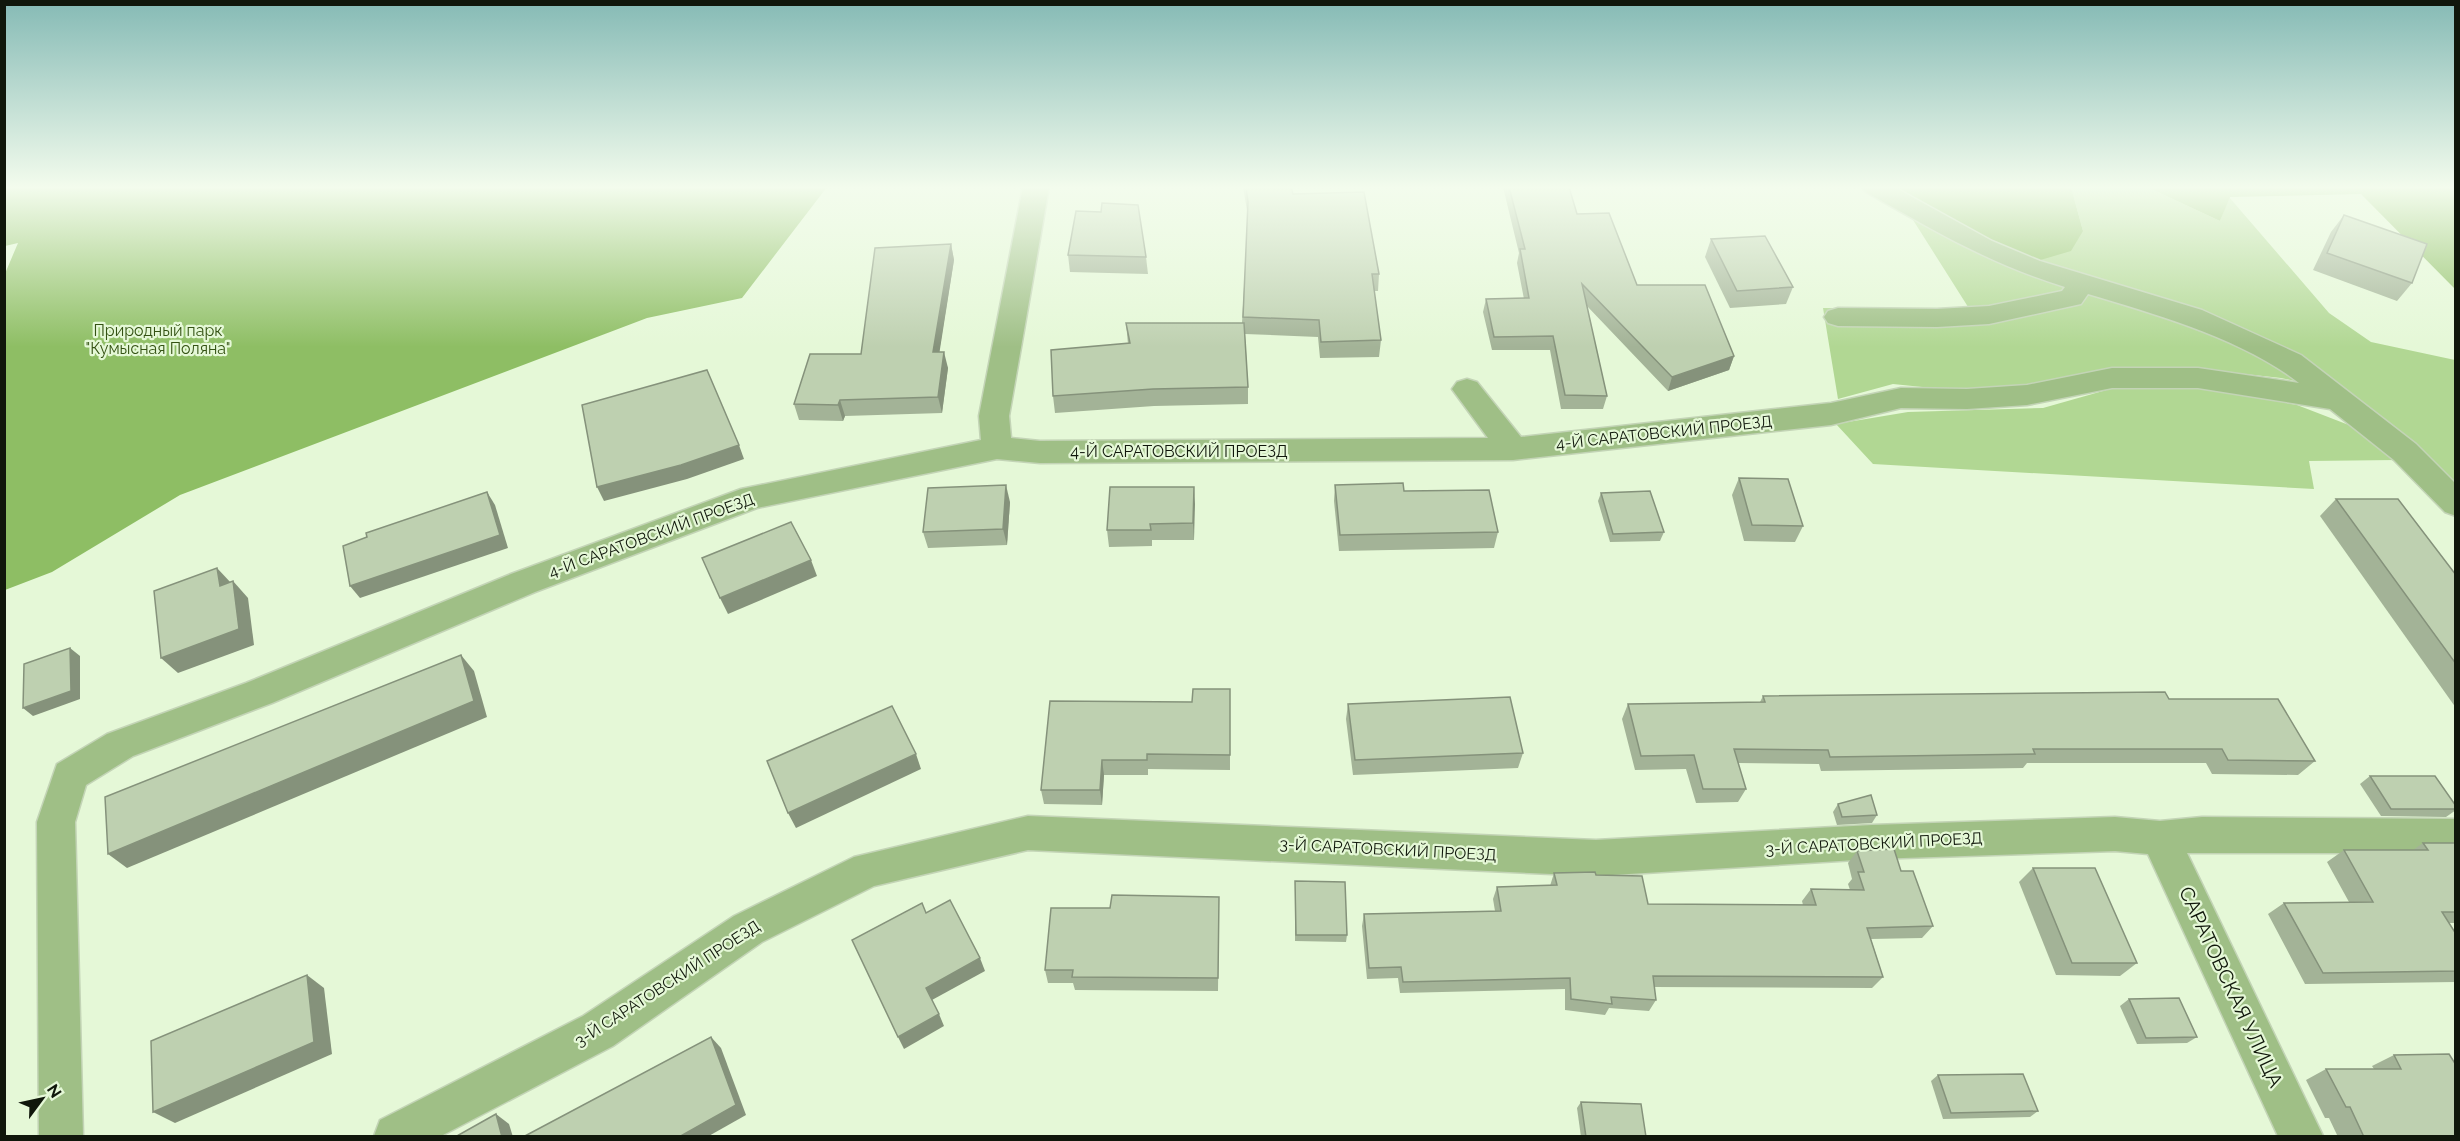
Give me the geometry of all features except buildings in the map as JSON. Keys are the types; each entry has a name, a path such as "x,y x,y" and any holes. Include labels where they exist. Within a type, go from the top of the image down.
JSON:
{"street":[{"path":"997,448 994,416 1026,240"},
{"path":"1971,240 2030,267 2192,316 2291,362 2405,452 2456,504"},
{"path":"1838,317 1937,318 1989,315 2071,298 2081,282"},
{"name":"4-Й САРАТОВСКИЙ ПРОЕЗД","path":"61,1137 56,822 70,775 120,745 259,693 523,583 752,497 997,448 1040,452 1514,449 1831,414 1901,398 1967,399 2026,395 2112,378 2198,378 2341,400"},
{"path":"1467,389 1514,449"},
{"name":"3-Й САРАТОВСКИЙ ПРОЕЗД","path":"396,1137 598,1031 748,928 868,870 1028,832 1596,858 1884,842 2115,834 2160,838 2202,834 2456,836"},
{"name":"САРАТОВСКАЯ УЛИЦА","path":"2160,838 2301,1137"}],"green space":[{"name":"Природный парк \"Кумысная Поляна\"","path":"5,240 786,240 742,298 647,318 180,495 52,572 5,590 4,276 18,243 5,246"},
{"path":"1926,240 2266,240 2329,313 2371,342 2455,360 2455,491 2420,454 2353,394 2281,378 2191,368 1961,391 1893,384 1838,399 1823,308 1970,310"},
{"path":"1993,240 2077,240 2071,251 2037,261"},
{"path":"2407,240 2455,240 2455,289"},
{"path":"2117,387 2203,387 2297,405 2354,427 2396,460 2309,461 2314,489 1873,464 1836,424 1908,412 2043,408"}]}
